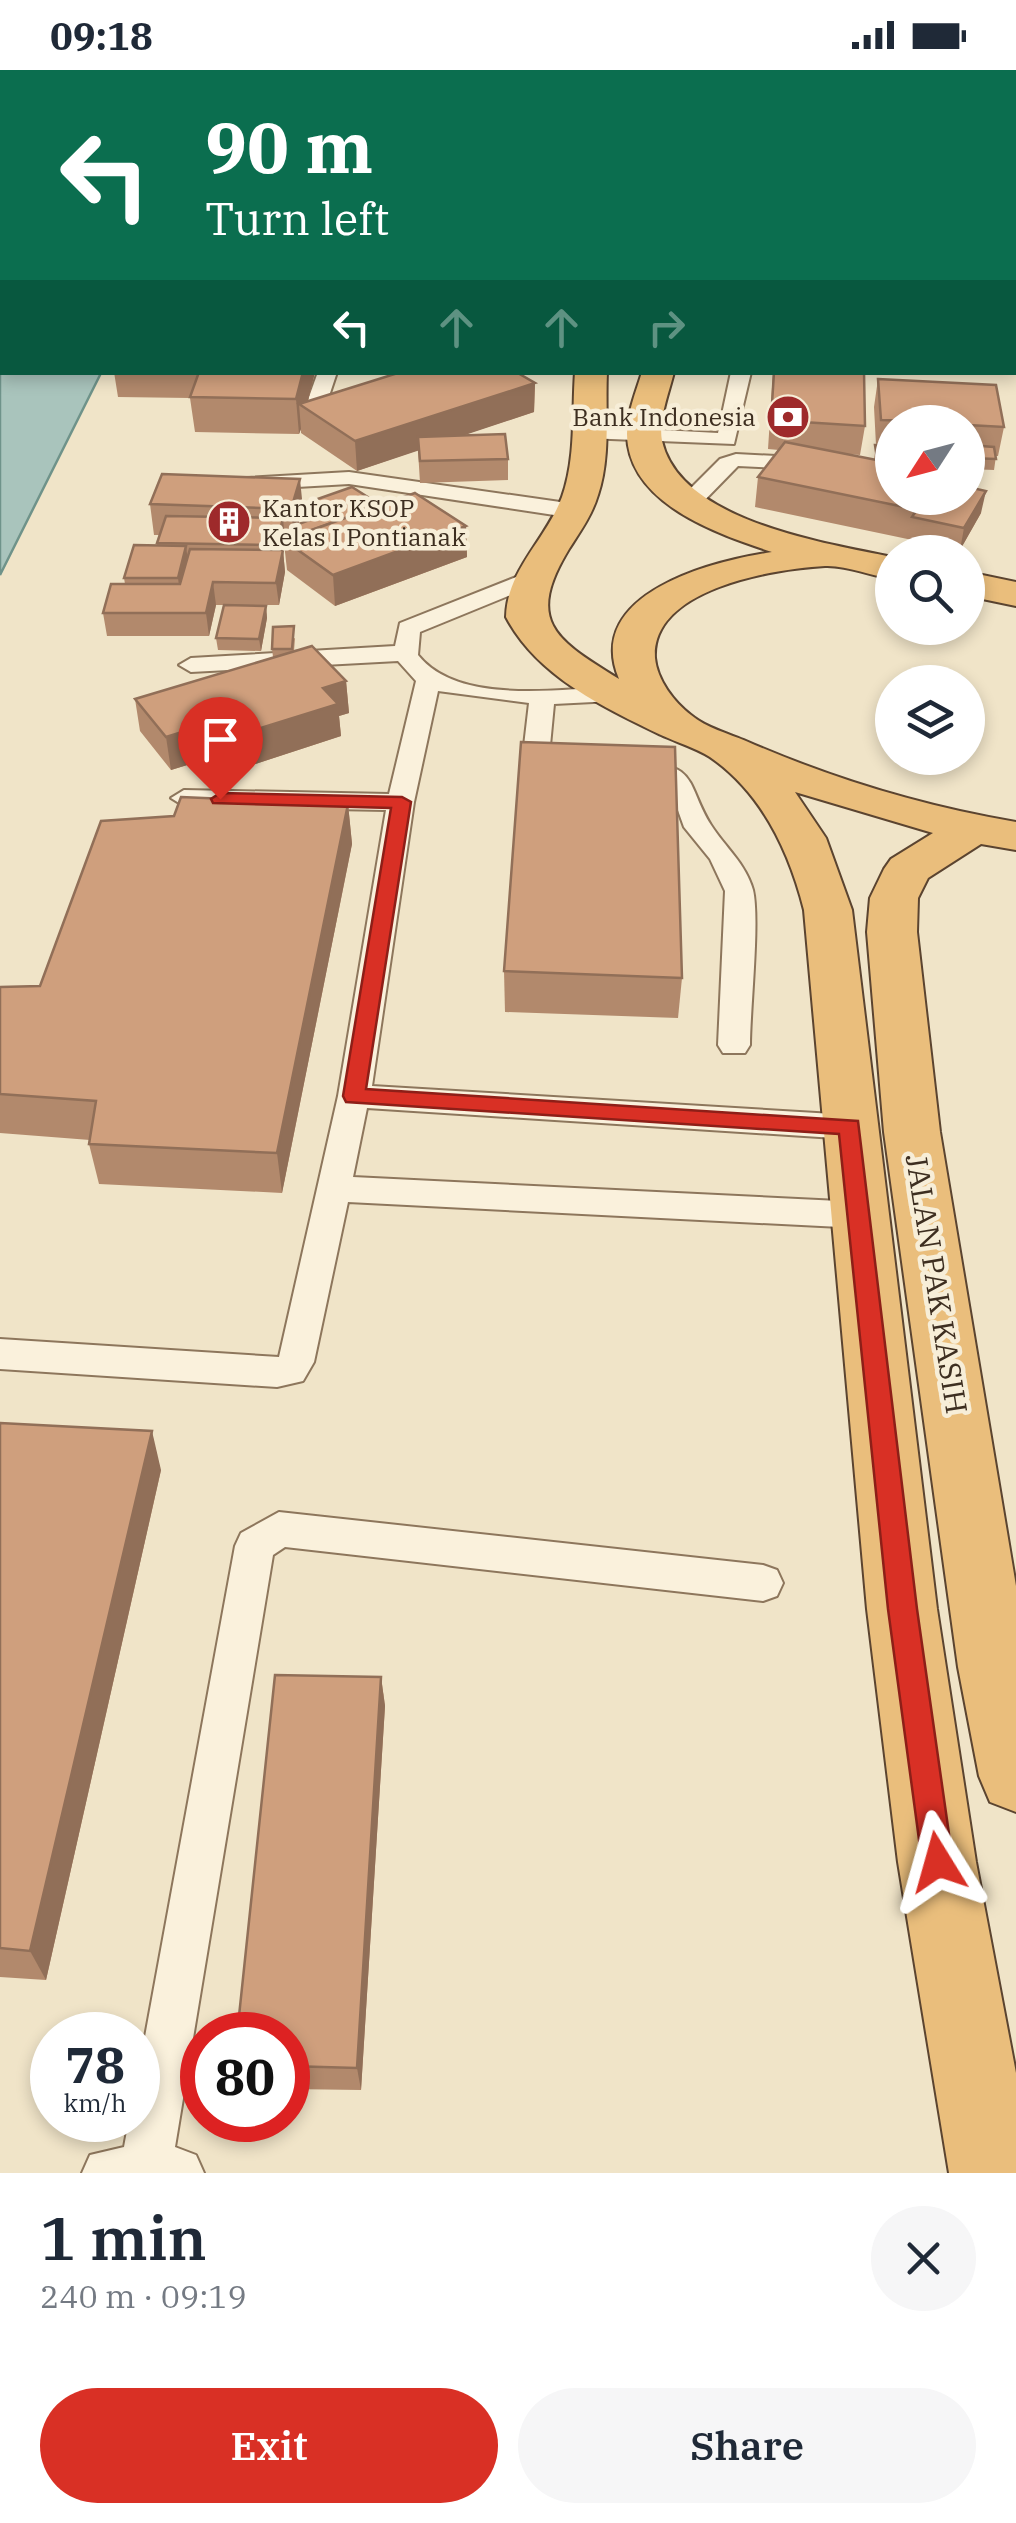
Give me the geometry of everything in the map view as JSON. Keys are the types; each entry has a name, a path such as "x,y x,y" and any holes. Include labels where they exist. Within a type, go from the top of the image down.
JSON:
{"highway":[{"path":"591,375 580,496 525,602 526,623 537,640 613,694 700,737 822,788 994,832"},
{"path":"658,375 649,453 689,503 768,538 875,564"},
{"path":"700,737 635,668 632,647 640,626 683,590 738,566 840,557"},
{"path":"985,588 1016,594"},
{"name":"JALAN PAK KASIH","path":"700,737 794,818 810,844 820,876 834,954 910,1667 938,1862 992,2173"},
{"name":"JALAN PAK KASIH","path":"994,832 908,869 894,898 892,932 912,1132 994,1667 1016,1776"}],"lane":[{"path":"315,408 327,375"},
{"path":"586,432 649,453 727,440 739,375"},
{"path":"689,503 727,463 736,460 845,468"},
{"path":"222,487 298,478 349,478 580,496"},
{"path":"538,574 418,621 406,636 407,653 428,682 481,694 613,694"},
{"path":"191,665 407,653"},
{"path":"0,1354 290,1370 296,1362 354,1096 402,802 428,682"},
{"path":"542,696 535,763 579,766"},
{"path":"618,768 656,770 682,784 698,826 732,872 739,891 734,1045"},
{"path":"184,798 402,802"},
{"path":"354,1096 850,1127"},
{"path":"335,1189 860,1215"},
{"path":"144,2172 252,1565 260,1538 279,1529 763,1583"}],"water":[{"path":"0,375 100,375 0,575"}],"building":[{"path":"198,375 302,375 296,399 190,397"},
{"path":"391,375 521,375 535,383 355,441 299,404"},
{"path":"774,375 864,375 865,426 771,420"},
{"path":"878,379 996,385 1004,427 985,426 985,405 880,405"},
{"path":"505,434 508,459 420,461 418,437"},
{"path":"785,442 875,460 875,501 758,477"},
{"path":"985,446 994,447 996,459 985,459"},
{"path":"162,474 300,479 291,509 150,504"},
{"path":"352,487 374,501 355,508 362,512 303,533 293,526 321,516 303,504"},
{"path":"415,493 466,526 333,575 284,540"},
{"path":"913,515 972,515 964,528"},
{"path":"166,516 283,518 276,545 157,543"},
{"path":"134,545 186,546 178,578 124,578"},
{"path":"190,549 283,550 276,583 213,582 206,613 103,613 111,584 180,584"},
{"path":"224,605 266,606 259,639 216,638"},
{"path":"294,626 292,649 272,649 273,627"},
{"path":"312,646 346,681 323,688 338,704 232,737 218,721 166,737 135,699"},
{"path":"521,742 675,747 682,978 504,971"},
{"path":"181,797 348,804 277,1153 89,1144 96,1101 0,1094 0,987 40,986 101,821 174,816"},
{"path":"0,1423 152,1431 30,1951 0,1948"},
{"path":"275,1675 381,1677 357,2068 310,2067 310,2012 239,2012"}],"place":[{"name":"Bank Indonesia","path":"788,417"},
{"name":"Kantor KSOP Kelas I Pontianak","path":"229,522"}],"route":[{"path":"220,799 402,802 354,1096 850,1127 902,1609 938,1862"}]}
